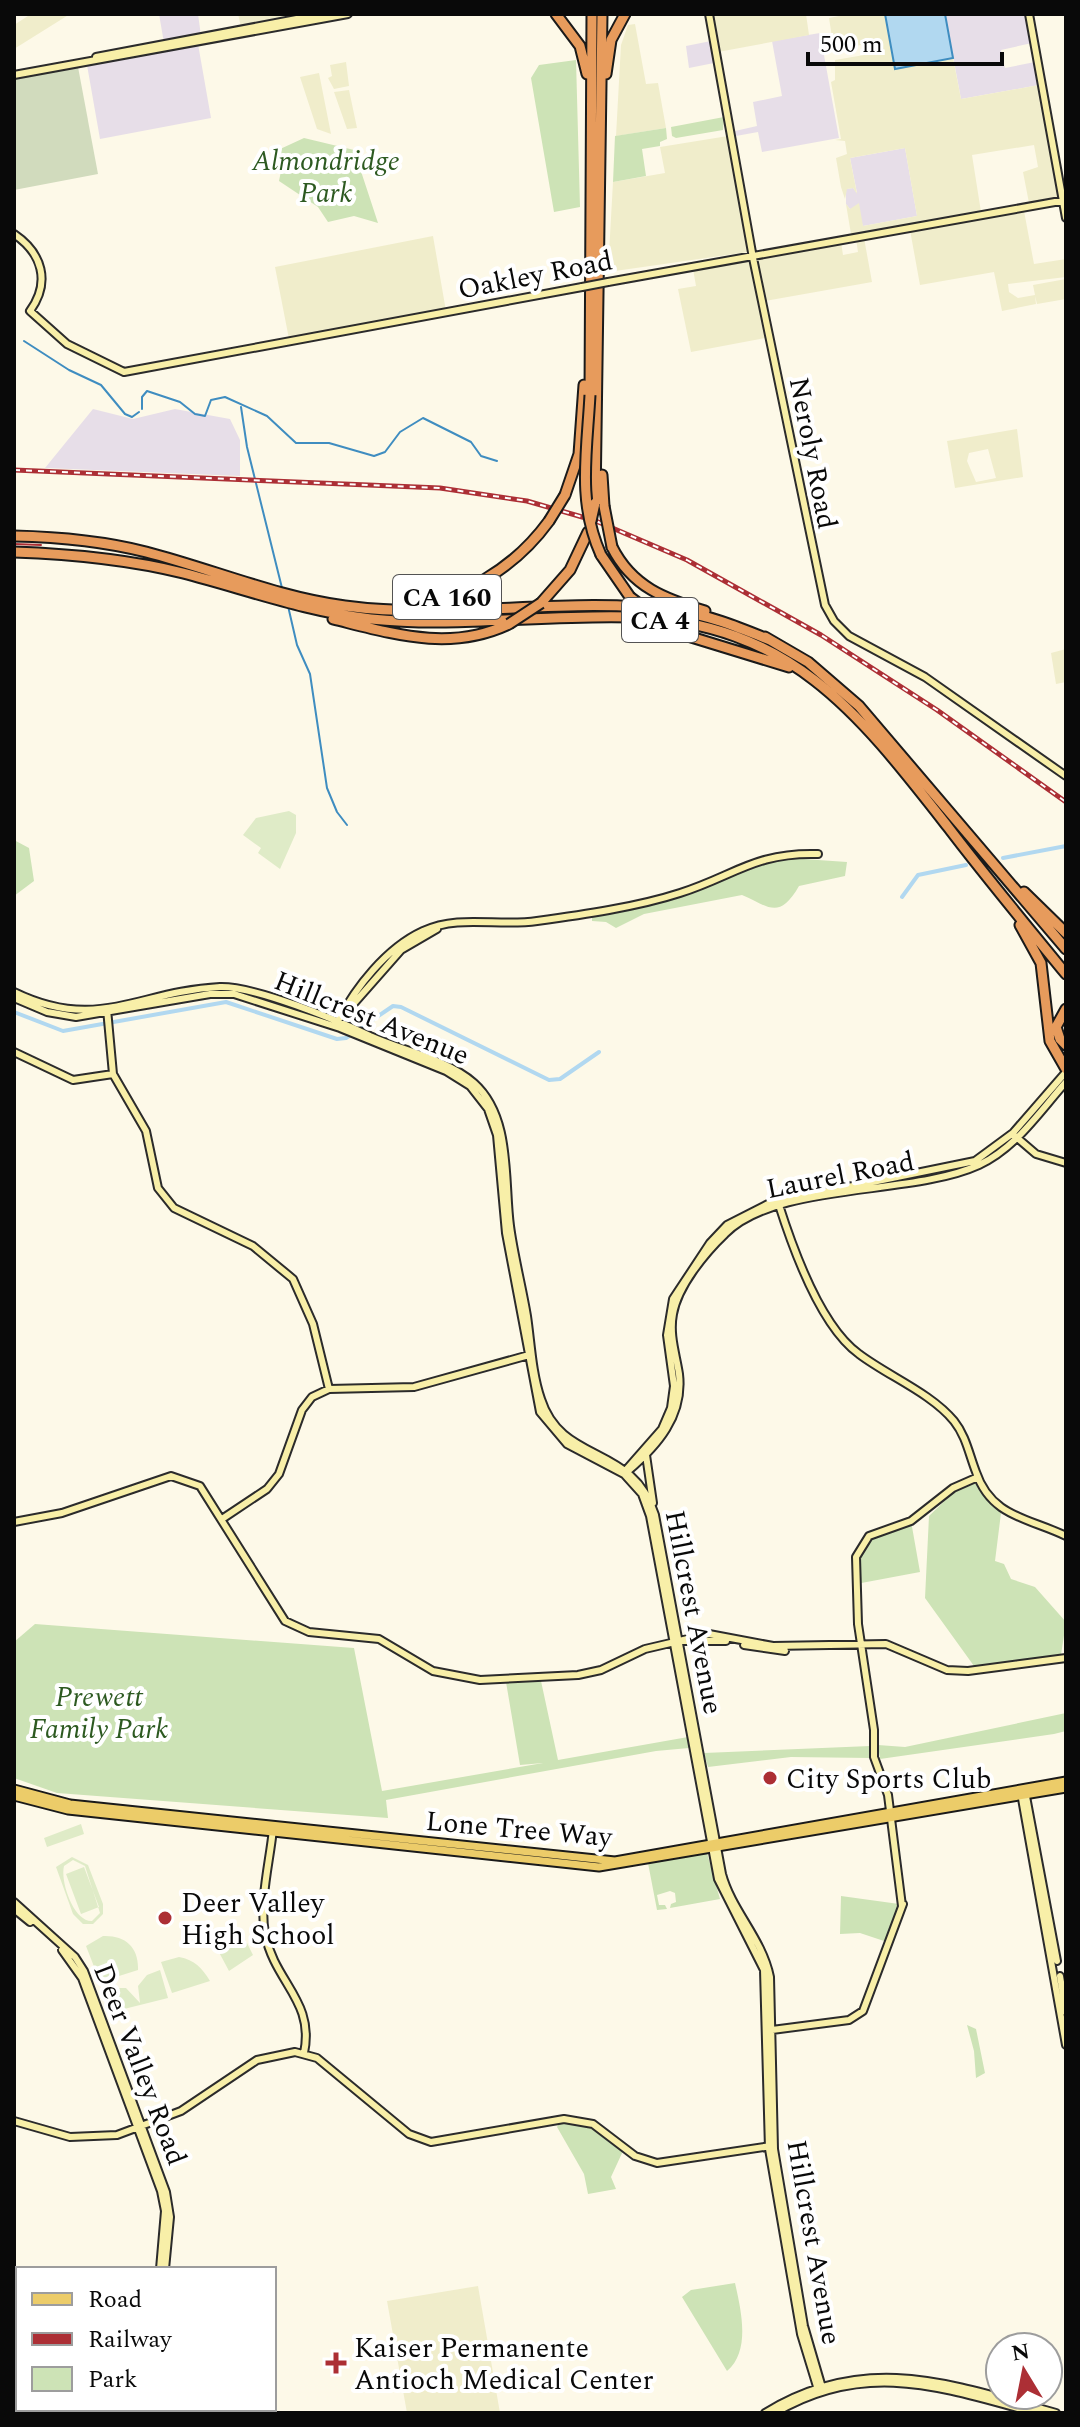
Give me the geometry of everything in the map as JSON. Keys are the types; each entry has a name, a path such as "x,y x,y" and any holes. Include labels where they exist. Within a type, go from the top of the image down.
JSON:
{"highway":[{"path":"556,14 585,58 591,165"},
{"name":"CA 160","path":"319,602 399,606 453,595 506,566 549,521 565,495 580,447 591,165 592,14"},
{"name":"CA 160","path":"278,599 320,616 425,640 472,637 509,624 541,603 570,570 599,504 594,398 602,14"},
{"path":"601,130 610,44 625,14"},
{"path":"586,291 594,398 584,488 588,519 601,555 630,597 678,633 774,660 832,693"},
{"path":"599,504 612,547 629,573 652,592 738,622 770,640"},
{"name":"CA 4","path":"14,536 71,539 132,549 319,602 416,611 662,609 712,619 770,640 808,662 844,690 1012,882 1066,949"},
{"name":"CA 4","path":"14,552 139,563 315,610 374,619 633,617 688,623 758,644 801,668 832,693 871,732 1066,974"},
{"path":"1012,882 1066,933"},
{"path":"994,885 1041,963 1050,1041 1066,1070"},
{"path":"1066,1009 1056,1027 1066,1045"}],"main road":[{"name":"Lone Tree Way","path":"14,1796 68,1810 615,1861 891,1815 1066,1781"},
{"name":"Lone Tree Way","path":"1023,1791 1066,1788"},
{"name":"Lone Tree Way","path":"14,1789 70,1804 273,1828"}],"street":[{"path":"14,74 323,14"},
{"path":"14,74 348,14"},
{"name":"Neroly Road","path":"709,14 752,255 808,539 831,618 849,636 925,677 1066,776"},
{"path":"1029,14 1066,218"},
{"name":"Oakley Road","path":"14,234 33,249 41,267 41,288 30,311 67,344 124,372 586,291 608,282 1064,200"},
{"path":"347,1028 358,997 401,950 453,922 506,923 676,895 766,857 818,854"},
{"name":"Hillcrest Avenue","path":"14,995 68,1016 108,1016 226,993 255,999 347,1028 462,1073 482,1091 492,1106 501,1134 511,1232 530,1355 540,1398 557,1428 574,1444 626,1471 646,1492 652,1506 721,1889 754,1943 764,1970 770,2031 771,2144 804,2326 820,2389"},
{"path":"108,1016 113,1074 119,1089 144,1124 153,1174 166,1199 183,1214 253,1246 293,1279 306,1300 329,1389"},
{"path":"14,1052 73,1080 113,1074"},
{"name":"Laurel Road","path":"626,1471 662,1429 671,1408 674,1386 667,1335 669,1311 676,1291 727,1225 778,1204 951,1168 986,1155 1016,1135 1066,1070"},
{"name":"Laurel Road","path":"626,1471 666,1432 676,1409 680,1387 672,1324 680,1293 730,1228 778,1204 929,1179 979,1165 1016,1135 1066,1082"},
{"path":"1016,1135 1036,1154 1066,1161"},
{"path":"929,1179 951,1168"},
{"path":"778,1204 794,1247 837,1334 857,1354 953,1420 965,1438 986,1493 1009,1514 1066,1536"},
{"path":"222,1519 267,1489 279,1474 302,1410 312,1397 329,1389 414,1387 530,1355"},
{"path":"646,1454 652,1506"},
{"name":"Hillcrest Avenue","path":"626,1471 642,1494 650,1516 676,1642"},
{"path":"14,1522 62,1513 171,1476 200,1486 285,1621 309,1632 379,1639 433,1671 450,1677 480,1680 578,1675 601,1670 645,1649 715,1638 772,1651 893,1646 939,1668 960,1671 1066,1660"},
{"path":"770,2031 849,2020 863,2011 902,1906 891,1815 874,1757 874,1730 860,1647 855,1567 861,1546 869,1536 911,1521 953,1488 978,1477"},
{"path":"1023,1791 1066,2012"},
{"path":"1023,1791 1066,2045"},
{"path":"273,1828 264,1927 273,1963 307,2021 304,2052"},
{"name":"Deer Valley Road","path":"14,1902 75,1957 84,1971 140,2126 165,2211 163,2267"},
{"name":"Deer Valley Road","path":"14,1909 63,1950 82,1978 140,2126"},
{"path":"14,2121 55,2132 100,2135 140,2126 181,2111 257,2060 289,2052 304,2052 328,2066 409,2134 434,2141 572,2119 593,2124 635,2156 657,2163 771,2144"},
{"path":"765,2413 820,2389 867,2376 937,2380 1056,2413"},
{"path":"775,2413 820,2389 862,2382 923,2383 1036,2413"}],"shaded area":[{"path":"31,14 70,14 14,49 14,25"},
{"path":"159,14 198,14 201,36 164,43"},
{"path":"238,14 309,14 241,27"},
{"path":"712,14 806,14 809,35 718,52"},
{"path":"849,14 885,14 895,69 953,58 961,99 1039,85 1060,197 1029,203 1023,172 1038,167 1034,145 972,155 981,212 851,234 846,204 850,209 859,203 863,226 917,216 905,148 850,158 857,194 853,188 847,189 845,199 836,158 847,154 845,141 835,140 841,139 831,82 835,80 835,60 864,55 866,44 834,50 829,18"},
{"path":"945,14 1027,14 1032,43 1001,50 1005,68 1035,62 1039,85 961,99"},
{"path":"635,24 646,84 658,83 666,128 616,136 621,45 628,25"},
{"path":"820,33 839,138 762,152 758,132 736,136 735,131 757,126 753,102 782,96 772,41"},
{"path":"711,41 714,63 689,68 686,46"},
{"path":"198,44 211,118 100,139 87,65"},
{"path":"346,62 349,86 334,89 328,78 332,76 330,65"},
{"path":"319,73 331,134 317,129 300,77"},
{"path":"349,90 357,128 347,129 334,92"},
{"path":"728,136 748,252 608,272 613,182 665,173 660,147"},
{"path":"905,148 917,216 863,226 856,208 850,209 846,204 846,189 853,188 857,193 850,158"},
{"path":"1024,211 1034,264 1066,259 1066,277 1008,284 1009,292 1018,298 1035,295 1033,285 1066,279 1066,299 1037,304 1035,296 1036,304 1002,311 994,272 920,285 910,230"},
{"path":"433,236 446,311 289,339 275,267"},
{"path":"864,238 872,282 765,301 757,257 841,242 843,255 858,252 856,239"},
{"path":"750,259 765,338 691,352 678,289 696,286 693,269"},
{"path":"93,409 133,419 175,409 230,419 240,440 240,476 45,468"},
{"path":"1017,429 1023,477 955,488 947,441","holes":["988,449 996,478 976,482 967,461 969,453"]},
{"path":"1066,649 1066,682 1056,684 1051,653"},
{"path":"478,2286 500,2413 407,2413 387,2301"},
{"path":"14,2298 16,2411 177,2413 14,2413"}],"green space":[{"path":"576,60 580,207 554,212 531,78 539,65"},
{"path":"78,67 98,174 14,190 14,78"},
{"path":"724,117 723,130 676,138 672,136 671,127"},
{"path":"666,128 667,139 660,142 660,146 642,149 646,176 613,182 615,136"},
{"name":"Almondridge Park","path":"304,138 354,150 378,223 354,216 328,222 318,207 279,181 282,166 278,150"},
{"path":"289,811 296,815 296,833 280,869 258,853 261,848 243,835 256,818"},
{"path":"14,840 29,848 34,881 14,896"},
{"path":"789,858 847,862 845,876 799,886 792,897 779,907 766,906 742,895 644,914 616,928 606,922 592,921 592,914 675,899 744,869"},
{"path":"974,1482 1001,1513 995,1561 1004,1564 1011,1579 1035,1587 1066,1622 1061,1655 974,1666 925,1598 929,1516 958,1488"},
{"path":"911,1521 920,1572 856,1584 855,1567 869,1536"},
{"name":"Prewett Family Park","path":"35,1624 354,1648 382,1791 543,1763 520,1765 506,1682 541,1681 558,1760 688,1737 689,1748 656,1751 386,1800 388,1818 57,1793 14,1778 14,1642"},
{"path":"1066,1713 1066,1731 1054,1734 880,1759 878,1745 905,1747"},
{"path":"870,1746 871,1758 791,1757 708,1767 704,1753"},
{"path":"81,1824 84,1834 47,1847 44,1838"},
{"path":"707,1853 720,1899 670,1908 676,1902 675,1893 670,1891 657,1895 659,1905 665,1905 667,1909 657,1910 648,1863"},
{"path":"72,1857 88,1865 103,1904 103,1914 93,1924 83,1924 73,1914 56,1867","holes":["73,1860 85,1866 100,1913 92,1921 85,1920 74,1908 64,1881 64,1866"]},
{"path":"84,1867 99,1907 81,1914 66,1874"},
{"path":"841,1896 899,1904 887,1942 860,1933 840,1934"},
{"path":"103,1936 118,1938 129,1944 136,1955 138,1970 100,1982 86,1946"},
{"path":"227,1936 247,1943 253,1955 229,1971 213,1941"},
{"path":"179,1957 198,1965 210,1981 172,1993 161,1962"},
{"path":"160,1970 168,1998 112,2012 103,1988 126,1988 140,2003 138,1986 147,1975"},
{"path":"967,2025 976,2029 985,2073 976,2078 974,2051"},
{"path":"559,2123 588,2125 623,2151 611,2177 616,2189 588,2194 584,2174 557,2127"},
{"path":"735,2283 742,2341 734,2363 727,2371 682,2297 691,2290"}],"water":[{"path":"885,14 945,14 953,58 895,69"}],"waterway":[{"path":"24,341 69,370 101,385 125,414 132,417 139,412"},
{"path":"142,409 142,397 147,391 180,402 195,414 205,416 211,400 225,397 267,416 296,443 329,443 374,456 385,452 400,432 423,418 471,442 481,456 497,461"},
{"path":"241,407 247,447 282,588"},
{"path":"288,606 297,645 310,674 327,788 337,812 347,825"},
{"path":"1003,858 1066,846"},
{"path":"902,897 918,875 966,865"},
{"path":"14,1012 63,1031 226,1002 337,1039 346,1038 393,1006 401,1007 549,1080 560,1079 599,1052"}],"tram line":[{"path":"14,544 41,545"}],"railway":[{"path":"14,470 440,488 527,501 596,521 687,560 821,635 937,710 1066,802"}],"place":[{"name":"City Sports Club","path":"770,1778"},
{"name":"Deer Valley High School","path":"165,1918"},
{"name":"Kaiser Permanente Antioch Medical Center","path":"336,2363"}]}
